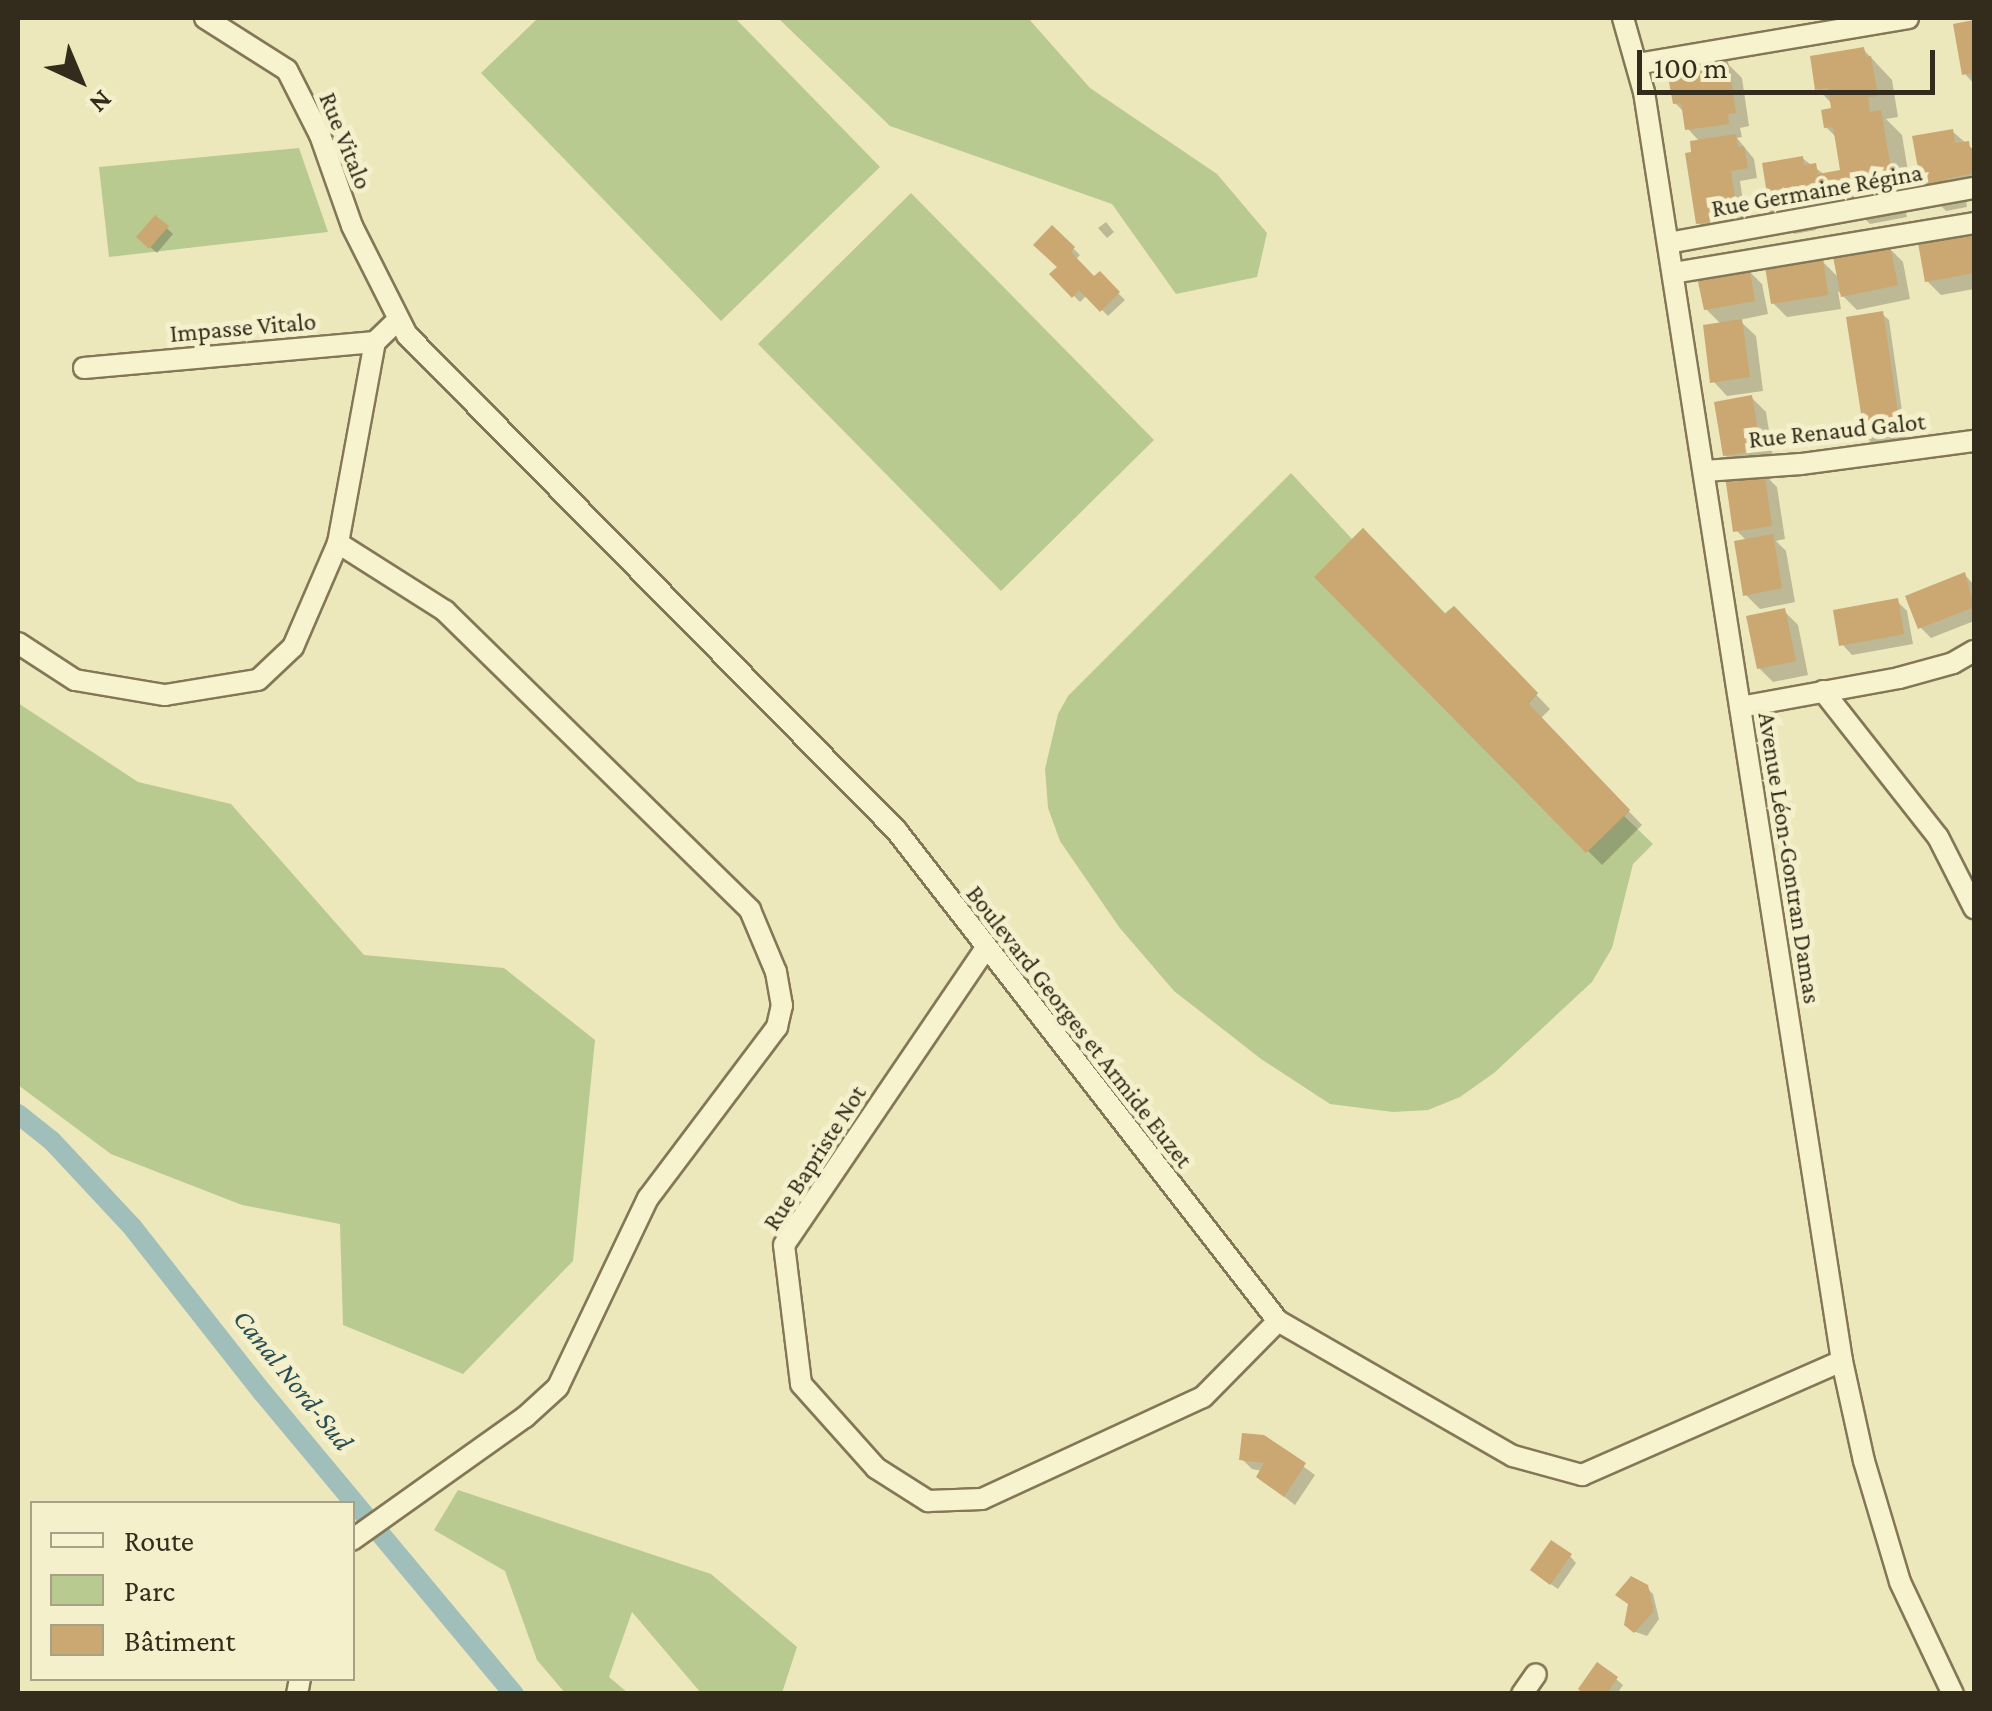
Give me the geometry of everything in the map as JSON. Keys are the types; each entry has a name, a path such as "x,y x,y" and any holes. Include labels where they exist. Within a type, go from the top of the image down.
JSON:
{"street":[{"name":"Rue Vitalo","path":"205,18 287,70 320,135 352,226 398,320"},
{"name":"Avenue Léon-Gontran Damas","path":"1623,18 1636,64 1673,273 1842,1361 1864,1462 1900,1582 1953,1694"},
{"path":"1636,64 1908,18"},
{"name":"Rue Germaine Régina","path":"1668,244 1974,188"},
{"path":"1673,273 1974,223"},
{"path":"18,642 74,680 165,695 258,680 294,647 338,543 374,342 398,320"},
{"name":"Boulevard Georges et Armide Euzet","path":"398,320 407,335 896,830 1278,1321 1513,1456 1582,1475 1842,1361"},
{"name":"Impasse Vitalo","path":"84,368 374,342"},
{"name":"Rue Renaud Galot","path":"1705,471 1974,440"},
{"path":"338,543 445,611 750,910 776,972 782,1005 778,1027 648,1198 558,1386 525,1417 355,1538"},
{"path":"1740,706 1900,678 1952,664 1974,651"},
{"path":"1823,691 1938,837 1974,908"},
{"name":"Rue Bapriste Not","path":"986,948 784,1245 800,1384 876,1468 928,1501 982,1500 1204,1397 1278,1321"},
{"path":"1522,1694 1536,1674"}],"green space":[{"path":"538,18 735,18 880,167 721,321 481,73"},
{"path":"778,18 1028,18 1090,88 1217,174 1267,233 1257,277 1176,294 1112,204 890,126"},
{"path":"299,148 328,232 109,257 99,167"},
{"path":"911,193 1154,440 1001,591 758,344"},
{"path":"1291,473 1352,539 1363,528 1445,613 1454,606 1538,693 1528,704 1630,810 1624,816 1653,844 1633,864 1612,948 1592,982 1494,1073 1460,1097 1428,1110 1393,1112 1330,1104 1261,1059 1174,991 1119,927 1060,841 1048,808 1045,769 1058,714 1068,696"},
{"path":"18,703 138,782 231,804 364,955 504,968 595,1040 573,1261 463,1374 343,1325 340,1224 242,1205 111,1154 18,1085"},
{"path":"458,1490 711,1574 797,1647 782,1693 701,1693 632,1612 609,1677 628,1693 565,1693 537,1660 505,1571 434,1530"}],"building":[{"path":"1974,20 1973,83 1971,73 1962,75 1953,24"},
{"path":"1864,47 1866,57 1871,56 1878,96 1868,97 1870,112 1881,110 1894,187 1885,189 1886,196 1846,203 1842,184 1820,188 1822,197 1794,201 1796,209 1770,213 1762,163 1803,156 1804,165 1816,163 1818,174 1840,170 1833,127 1824,128 1821,110 1831,108 1828,88 1815,90 1810,56"},
{"path":"1728,61 1736,113 1728,114 1729,124 1685,130 1681,103 1673,104 1669,82 1675,81 1673,70"},
{"path":"1953,129 1955,143 1969,141 1970,148 1974,148 1974,173 1946,179 1947,186 1922,190 1912,136"},
{"path":"1736,134 1738,147 1744,146 1748,168 1731,171 1738,218 1696,224 1685,153 1691,152 1690,141"},
{"path":"155,215 169,226 149,249 136,237"},
{"path":"1052,225 1075,247 1071,252 1094,276 1100,271 1120,292 1100,312 1079,290 1072,298 1049,274 1057,267 1033,245"},
{"path":"1974,232 1974,273 1925,282 1918,243"},
{"path":"1890,246 1898,285 1841,297 1833,257"},
{"path":"1823,258 1828,295 1771,304 1765,267"},
{"path":"1749,267 1755,301 1704,310 1697,277"},
{"path":"1883,311 1901,433 1865,439 1846,317"},
{"path":"1742,319 1750,377 1710,383 1703,325"},
{"path":"1752,395 1761,450 1723,456 1714,402"},
{"path":"1764,470 1772,526 1733,532 1725,476"},
{"path":"1363,528 1445,614 1454,606 1538,693 1528,703 1630,810 1586,853 1314,577"},
{"path":"1773,534 1782,588 1743,596 1734,541"},
{"path":"1965,572 1974,607 1918,629 1905,596"},
{"path":"1898,598 1904,634 1839,646 1833,610"},
{"path":"1785,608 1796,661 1757,669 1746,616"},
{"path":"1242,1433 1264,1435 1306,1463 1284,1497 1256,1477 1264,1463 1239,1460"},
{"path":"1551,1540 1572,1554 1550,1585 1530,1570"},
{"path":"1631,1576 1648,1585 1654,1611 1634,1633 1624,1625 1628,1604 1615,1595"},
{"path":"1597,1662 1618,1677 1606,1694 1584,1694 1578,1689"}],"waterway":[{"name":"Canal Nord-Sud","path":"18,1114 52,1141 133,1228 353,1501"},
{"name":"Canal Nord-Sud","path":"355,1503 514,1694"}]}
